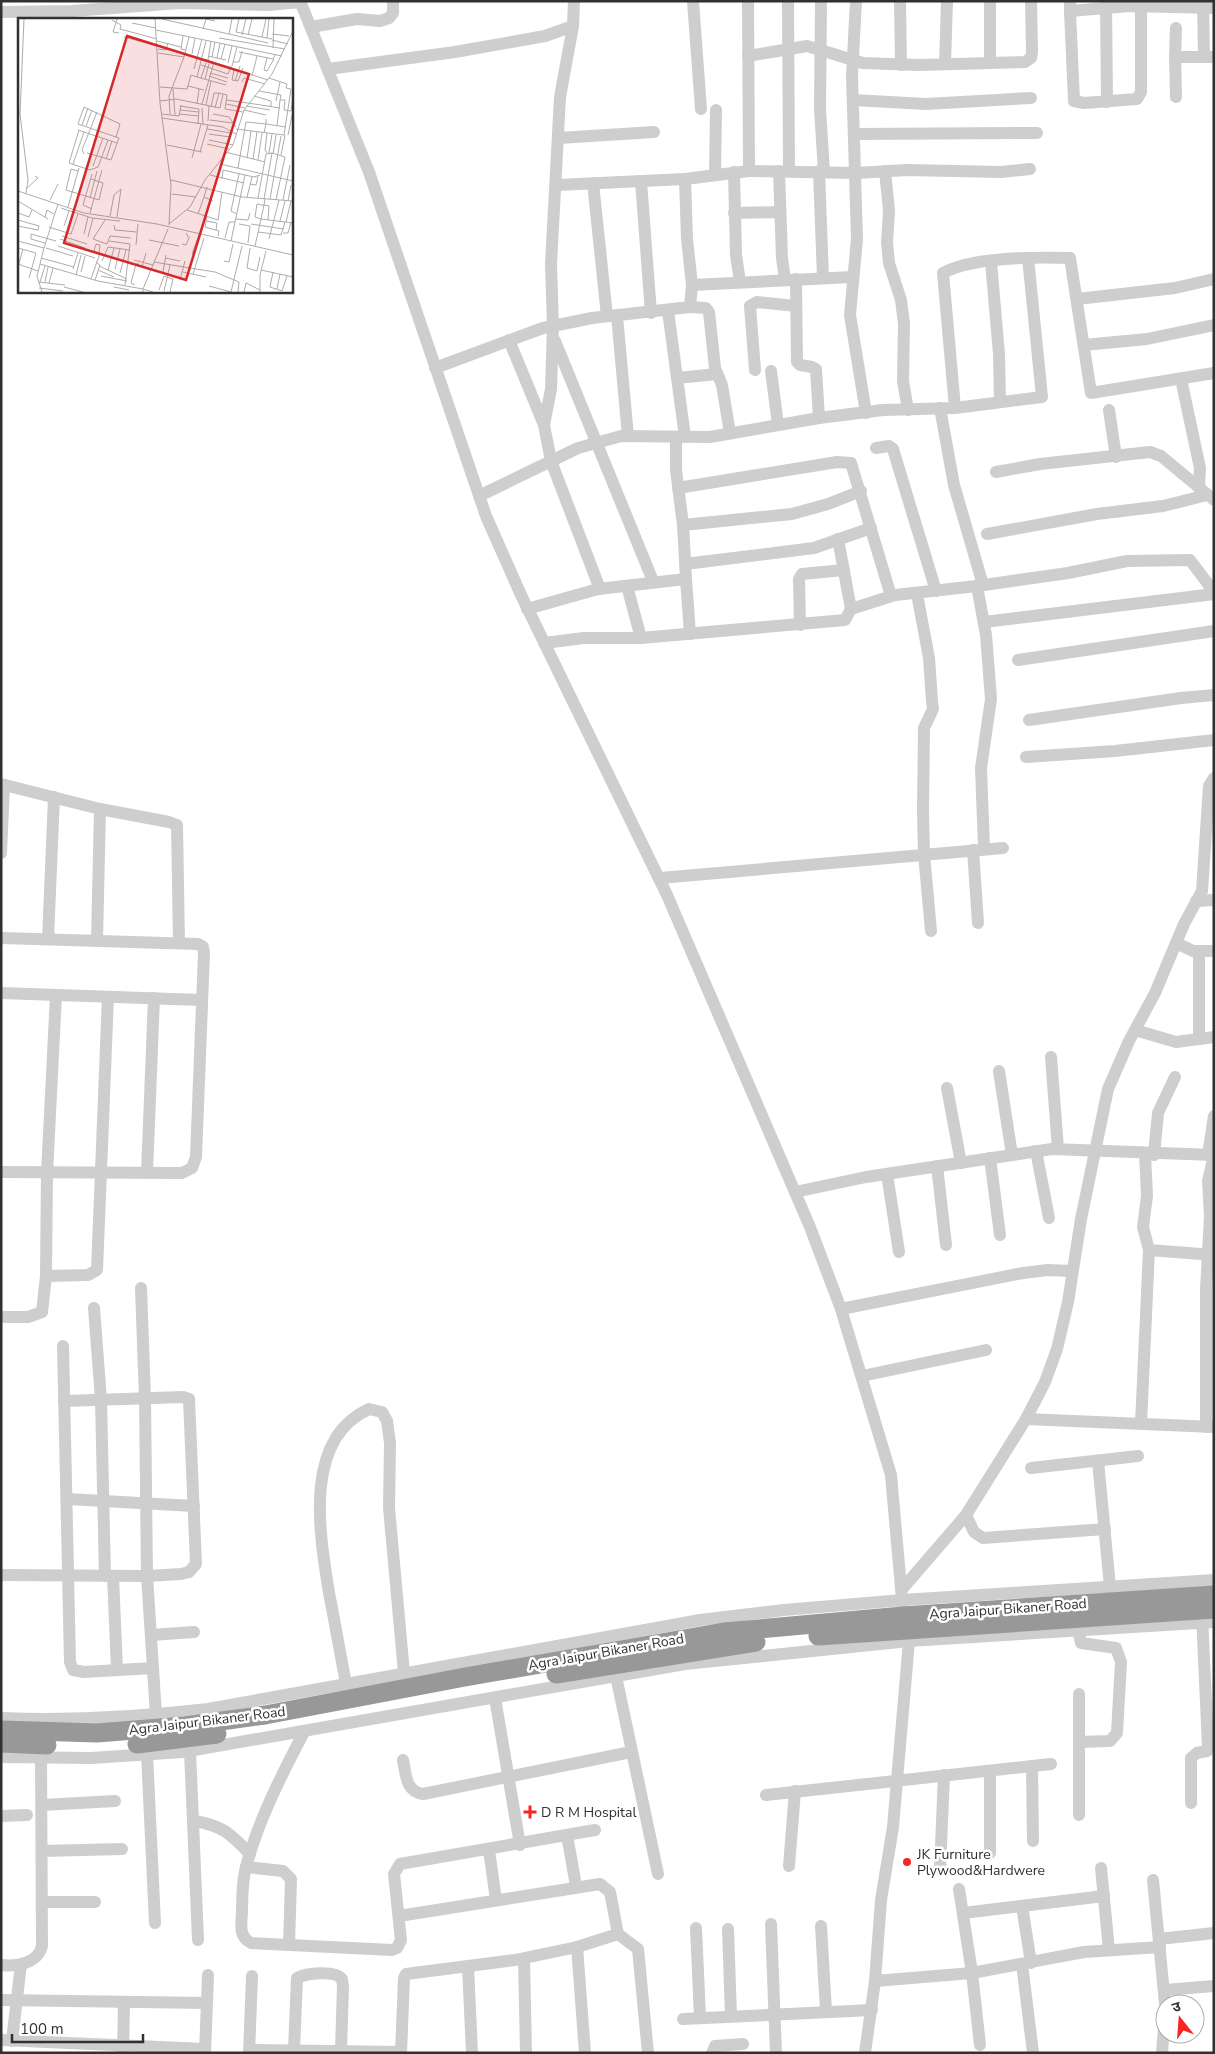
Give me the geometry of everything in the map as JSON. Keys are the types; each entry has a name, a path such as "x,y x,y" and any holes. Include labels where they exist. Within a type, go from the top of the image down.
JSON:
{"highway":[{"name":"Agra Jaipur Bikaner Road","path":"1,1730 97,1734 185,1726 265,1715 724,1632 905,1615 1209,1612"},
{"name":"Agra Jaipur Bikaner Road","path":"1,1743 95,1746 185,1739 689,1657 796,1638 905,1615"}],"street":[{"path":"1,12 72,11 180,2 268,5 301,1 369,172 479,496 527,609 660,878 795,1192 840,1308 891,1475 905,1615 893,1827 883,1883 872,2010 865,2053"},
{"path":"311,27 357,19 380,21 389,18 393,14 393,1"},
{"path":"544,425 551,389 553,331 551,264 557,184 560,97 573,26 574,1"},
{"path":"694,1 701,109"},
{"path":"748,1 750,171"},
{"path":"788,1 789,49 784,171 780,212 782,258 790,280 796,306 797,362 800,365 816,369 820,418"},
{"path":"821,1 820,109 824,278"},
{"path":"856,1 853,100 857,239 850,315 866,413"},
{"path":"900,1 901,65"},
{"path":"945,64 947,1"},
{"path":"990,1 990,63"},
{"path":"748,56 807,46 863,63 901,65 1024,62 1031,58 1031,1"},
{"path":"1141,4 1140,97 1137,99 1107,102 1078,103 1074,101 1070,6 1141,4 1206,6 1209,57 1175,57"},
{"path":"1106,5 1107,102"},
{"path":"328,69 455,52 545,36 573,26"},
{"path":"1176,28 1176,97"},
{"path":"853,100 926,104 1031,98"},
{"path":"715,175 716,110"},
{"path":"559,138 654,132"},
{"path":"855,134 1037,133"},
{"path":"557,184 685,179 750,171 856,173 885,171 1001,172 1030,169"},
{"path":"885,171 889,211 887,243 889,263 900,300 904,324 903,382 908,410"},
{"path":"734,172 736,255 740,282"},
{"path":"685,179 687,239 692,285 690,308"},
{"path":"640,181 651,313"},
{"path":"593,183 628,436"},
{"path":"734,213 780,212"},
{"path":"479,496 578,448 628,436 710,437 820,418 866,413 955,408 1042,397 1028,258"},
{"path":"955,408 944,273 970,265 991,262 1028,258 1070,258 1091,392 1214,373"},
{"path":"991,262 999,354 1000,402"},
{"path":"692,285 852,278"},
{"path":"1077,299 1175,288 1214,279"},
{"path":"755,370 750,306 757,302 796,306"},
{"path":"435,368 509,340 612,316 706,308 709,312 717,374 722,386 730,433"},
{"path":"668,311 677,378 681,437 676,470 683,525 690,634"},
{"path":"1084,345 1147,339 1214,325"},
{"path":"553,331 596,443 653,581"},
{"path":"509,340 544,425 551,461 600,589"},
{"path":"771,371 778,425"},
{"path":"677,378 717,374"},
{"path":"1181,379 1207,494"},
{"path":"940,408 954,485 980,586 991,699 980,768 978,922"},
{"path":"1109,410 1116,457"},
{"path":"876,448 889,446 892,449 936,590"},
{"path":"996,472 1040,464 1150,452 1156,454 1207,494"},
{"path":"678,488 846,462 851,463 854,467 891,596"},
{"path":"683,525 792,514 861,492"},
{"path":"987,534 1097,514 1163,506 1207,494"},
{"path":"685,564 796,551 871,528"},
{"path":"544,643 584,638 641,638 845,620 851,609 838,539"},
{"path":"851,609 891,596 980,586 1068,573 1127,561 1164,559 1190,560 1214,593 1185,600 984,622"},
{"path":"800,625 799,579 802,574 844,570"},
{"path":"527,609 600,589 686,578"},
{"path":"627,586 641,638"},
{"path":"917,594 930,658 933,710 924,728 924,854 931,931"},
{"path":"1018,660 1214,631"},
{"path":"1029,720 1214,695"},
{"path":"1026,757 1132,749 1214,740"},
{"path":"905,1615 932,1557 966,1515 1026,1420 1045,1382 1057,1349 1068,1302 1094,1150 1108,1089 1135,1030 1155,993 1176,942 1202,891 1212,783"},
{"path":"1,853 3,784 100,809 177,825 179,943"},
{"path":"48,939 54,797"},
{"path":"97,941 100,809"},
{"path":"660,878 862,862 924,854 1003,848"},
{"path":"1196,901 1214,900"},
{"path":"1,938 198,944 203,947 204,953 196,1157 194,1165 188,1171 101,1173 1,1172"},
{"path":"1176,942 1193,951 1214,951"},
{"path":"1199,951 1199,1039"},
{"path":"1,993 201,1000"},
{"path":"1,1317 28,1318 42,1312 44,1308 47,1173 56,995"},
{"path":"46,1276 88,1275 97,1270 108,997"},
{"path":"147,1172 154,998"},
{"path":"1135,1030 1176,1042 1214,1037"},
{"path":"1050,1057 1058,1149"},
{"path":"999,1071 1012,1155"},
{"path":"1141,1424 1149,1250 1143,1228 1150,1154 1158,1113 1175,1077"},
{"path":"947,1088 961,1163"},
{"path":"1026,1420 1210,1427 1210,1216 1208,1181 1212,1155 1214,1116"},
{"path":"795,1192 887,1174 1058,1149 1212,1155"},
{"path":"1036,1151 1049,1218"},
{"path":"990,1158 1000,1235"},
{"path":"937,1166 946,1245"},
{"path":"887,1174 898,1252"},
{"path":"1149,1250 1210,1255"},
{"path":"840,1308 1023,1273 1048,1270 1072,1271"},
{"path":"141,1288 145,1399 147,1576 156,1715"},
{"path":"94,1308 101,1400 109,1576 117,1670"},
{"path":"63,1346 71,1667 76,1672 153,1668"},
{"path":"862,1376 986,1350"},
{"path":"1,1575 147,1576 181,1574 194,1568 196,1558 190,1401 183,1397 64,1402"},
{"path":"346,1684 320,1546 321,1485 328,1458 338,1436 348,1422 369,1409 382,1412 389,1428 389,1508 404,1673"},
{"path":"1031,1468 1138,1456"},
{"path":"1098,1461 1110,1587"},
{"path":"66,1500 105,1500 194,1506"},
{"path":"966,1515 974,1532 983,1538 1105,1529"},
{"path":"905,1615 1110,1587 1214,1580"},
{"path":"1,1718 64,1720 156,1715 208,1709 700,1620 784,1610 905,1615 1078,1630 1209,1612 1208,1747 1206,1751 1197,1753 1191,1758 1191,1803"},
{"path":"1078,1630 1081,1642 1116,1648 1121,1662 1118,1733 1110,1742 1079,1742"},
{"path":"151,1635 194,1632"},
{"path":"1,1757 147,1754 190,1751 616,1676 689,1657"},
{"path":"616,1676 630,1752 658,1874"},
{"path":"1079,1694 1079,1815"},
{"path":"495,1698 520,1845"},
{"path":"304,1732 282,1776 246,1867 241,1924 245,1940 251,1944 392,1950 397,1948 401,1940 394,1874 400,1864 520,1845 595,1830"},
{"path":"190,1751 195,1821 198,1940"},
{"path":"403,1760 408,1784 415,1793 423,1794 630,1752"},
{"path":"147,1754 151,1792 155,1923"},
{"path":"1,1965 21,1964 38,1956 42,1946 41,1757"},
{"path":"766,1795 1051,1764"},
{"path":"1032,1766 1033,1841"},
{"path":"990,1771 990,1853"},
{"path":"940,1870 944,1775"},
{"path":"789,1866 795,1791"},
{"path":"42,1805 114,1801"},
{"path":"1,1816 27,1815"},
{"path":"195,1821 216,1825 250,1854"},
{"path":"567,1835 576,1886"},
{"path":"42,1851 122,1850"},
{"path":"488,1850 496,1900"},
{"path":"246,1867 283,1871 291,1879 289,1945"},
{"path":"1101,1868 1109,1950"},
{"path":"1153,1880 1164,1994"},
{"path":"399,1916 576,1886 600,1884 607,1887 610,1892 616,1926 638,1949 648,2053"},
{"path":"959,1889 972,1973 980,2045"},
{"path":"963,1913 1104,1896"},
{"path":"42,1908 95,1902"},
{"path":"1022,1906 1033,2053"},
{"path":"771,1924 776,2053"},
{"path":"252,1976 249,2051 294,2050 401,2053 404,1978 406,1974 524,1959 577,1947 616,1926"},
{"path":"821,1926 826,2011"},
{"path":"696,1928 700,2018"},
{"path":"728,1929 731,2016"},
{"path":"875,1981 972,1973 1214,1933"},
{"path":"577,1947 585,2053"},
{"path":"524,1959 526,2053"},
{"path":"21,1964 18,2000 6,2041 35,2048 205,2051 208,1975"},
{"path":"468,1967 472,2053"},
{"path":"294,2050 297,1978 302,1975 335,1974 342,1979 349,2051"},
{"path":"1164,1990 1214,1986"},
{"path":"1,2000 207,2003"},
{"path":"123,2050 124,2002"},
{"path":"683,2019 872,2010"},
{"path":"712,2053 715,2046 743,2044"}],"place":[{"name":"D R M Hospital","path":"530,1812"},
{"name":"JK Furniture Plywood&Hardwere","path":"907,1862"}]}
